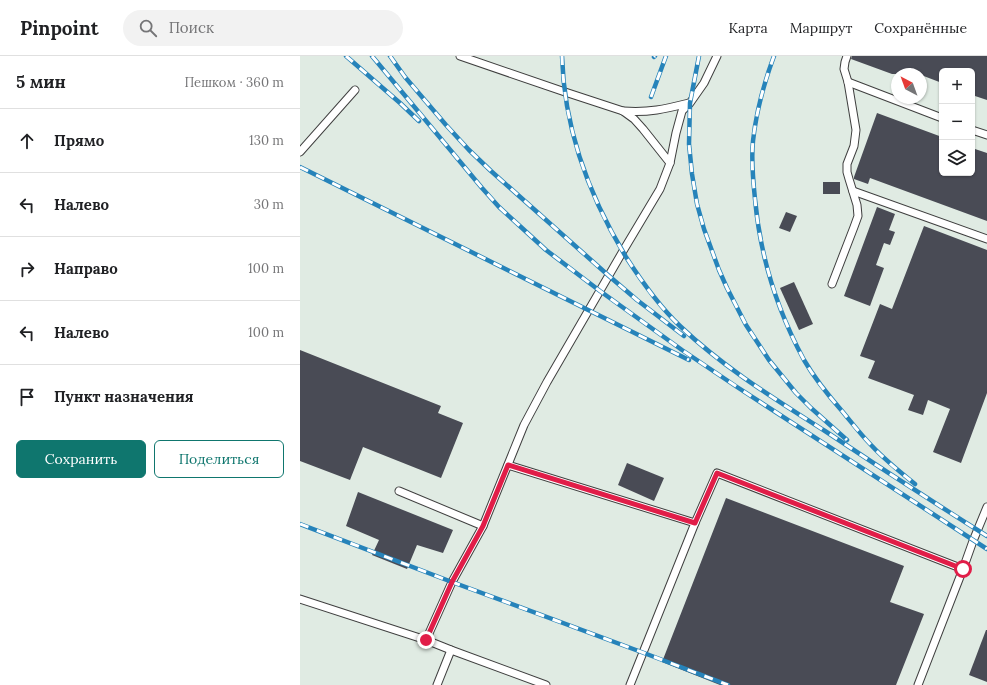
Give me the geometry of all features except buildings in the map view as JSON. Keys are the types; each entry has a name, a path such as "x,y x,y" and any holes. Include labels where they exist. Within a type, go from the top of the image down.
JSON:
{"lane":[{"path":"460,56 623,111 654,111 690,103"},
{"path":"426,640 452,582 483,526 524,425 547,382 660,189 670,163 682,111 690,103 704,83 717,56"},
{"path":"832,284 858,216 857,205 848,179 847,164 854,146 856,130 848,82 844,69 847,56"},
{"path":"848,82 939,117"},
{"path":"300,152 355,90"},
{"path":"623,111 634,119 670,163"},
{"path":"975,131 987,135"},
{"path":"852,191 987,239"},
{"path":"508,465 695,523"},
{"path":"630,685 695,523 717,473 963,569"},
{"path":"399,491 483,526"},
{"path":"918,685 973,540 987,508"},
{"path":"300,599 426,640 546,685"},
{"path":"437,685 451,650"}],"shaded area":[{"path":"300,56 987,56 987,685 300,685"}],"railway":[{"path":"346,56 419,121"},
{"path":"372,56 499,207 546,250 682,350 987,549"},
{"path":"390,56 405,77 446,125 491,171 637,300 684,336"},
{"path":"562,56 564,83 573,135 590,186 626,257 645,285 665,310 680,326 714,356 750,382 987,536"},
{"path":"651,97 666,56"},
{"path":"699,56 690,103 689,144 697,204 704,229 719,270 746,325 769,360 796,393 847,440"},
{"path":"774,56 758,109 754,130 752,155 757,220 771,282 794,341 817,380 868,442 887,461 915,484"},
{"path":"300,167 689,360"},
{"path":"300,524 728,685"}],"route":[{"path":"426,640 452,582 483,526 508,465 695,523 717,473 963,569"}]}
